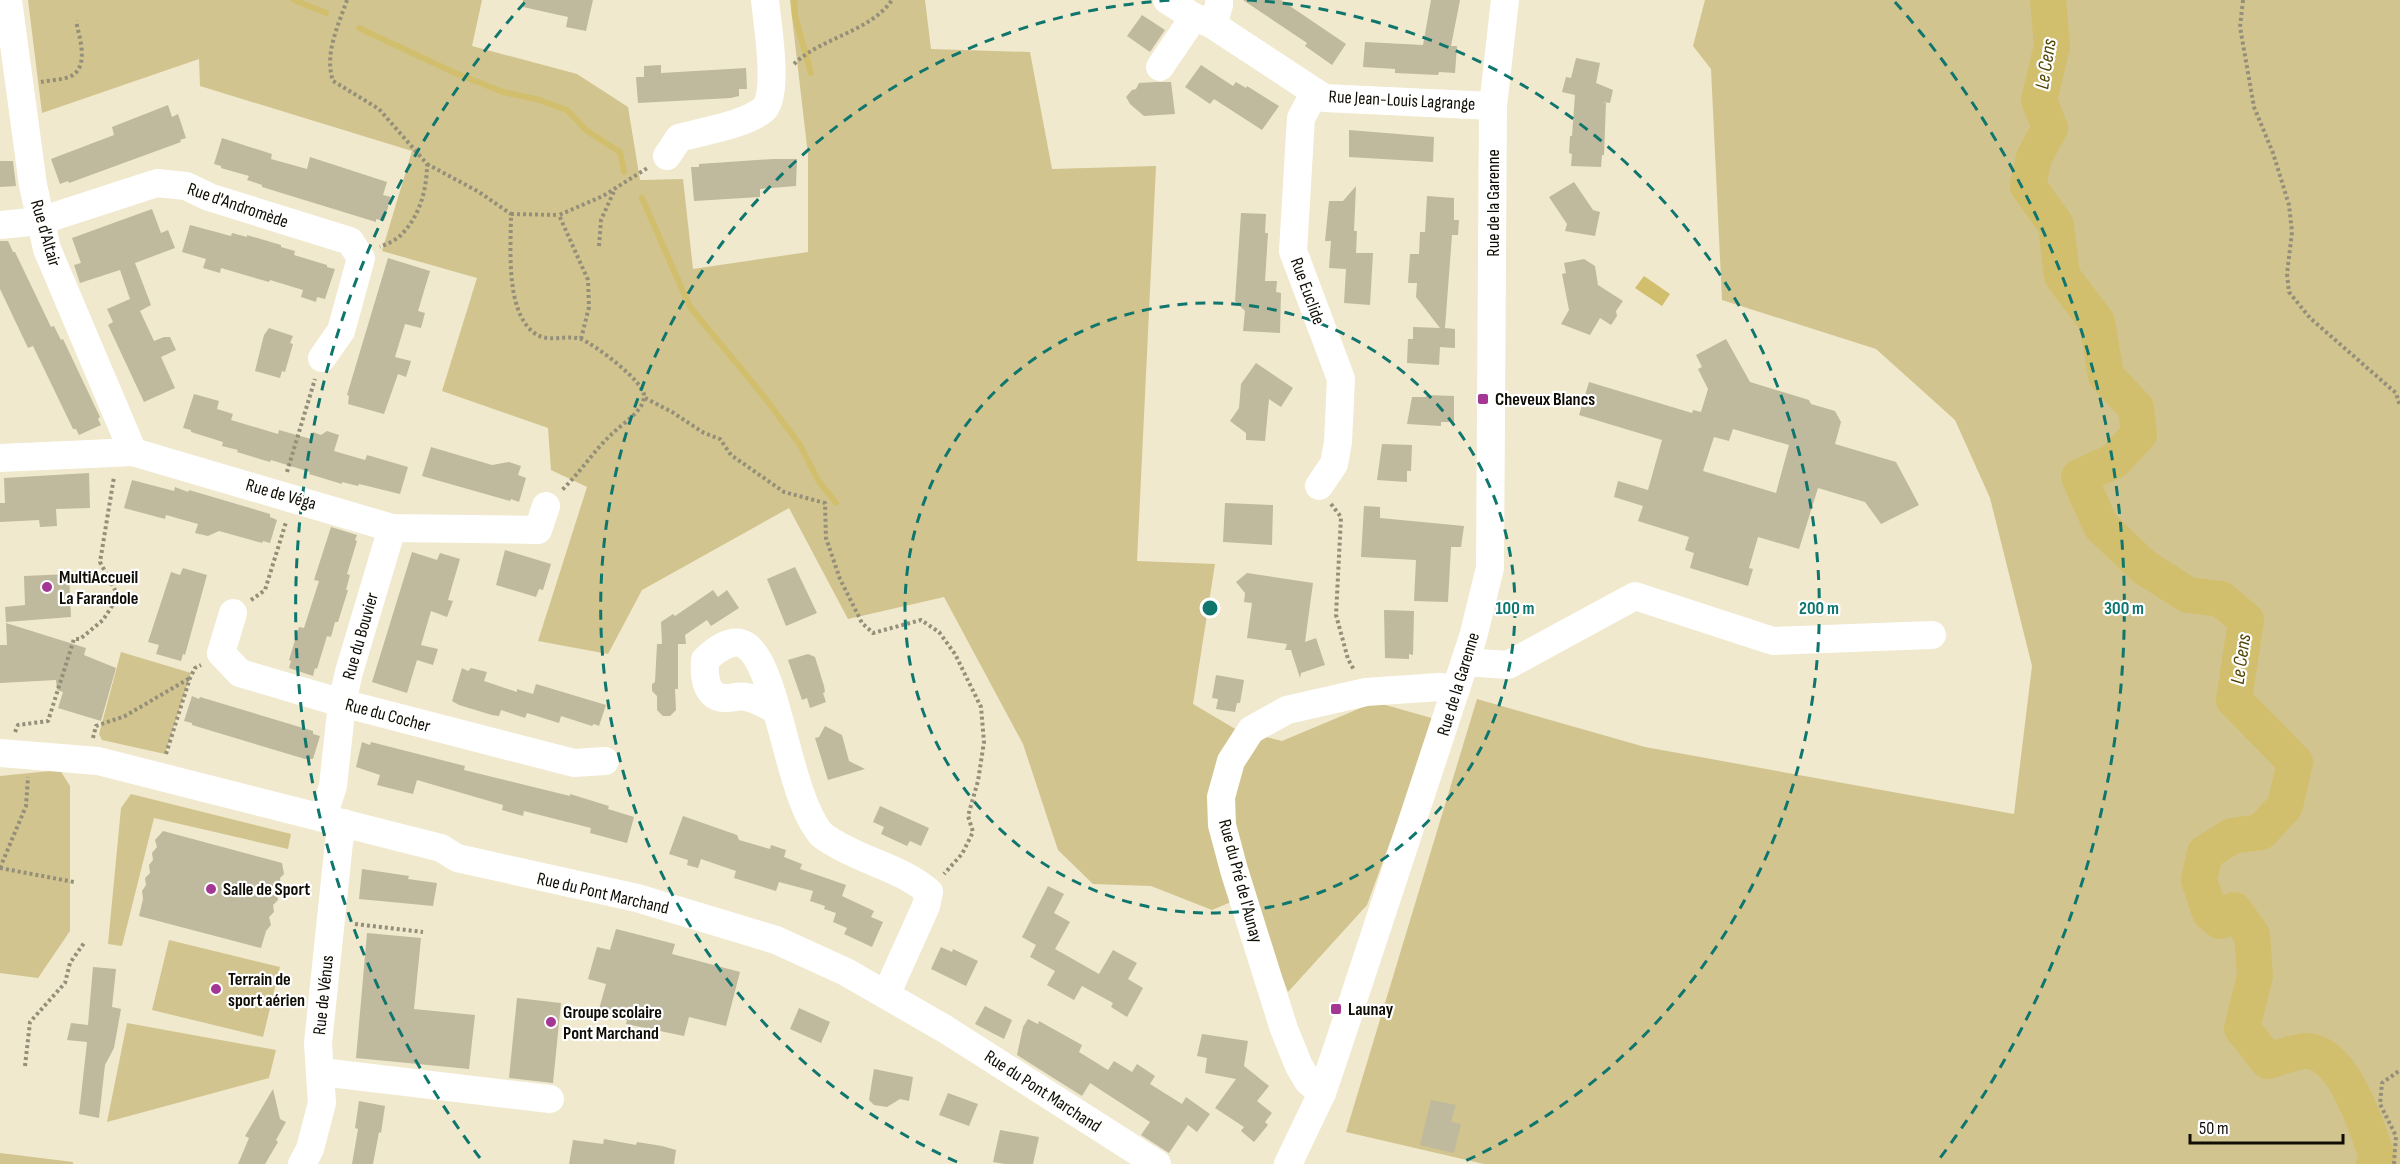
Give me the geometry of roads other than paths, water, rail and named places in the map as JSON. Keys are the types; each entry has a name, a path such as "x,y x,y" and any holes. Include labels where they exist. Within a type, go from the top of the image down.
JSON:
{"street":[{"name":"Rue d'Altair","path":"8,0 33,185 47,249 125,452"},
{"path":"667,156 679,138 750,118 765,109 771,96 771,79 765,0"},
{"name":"Rue Jean-Louis Lagrange","path":"1167,0 1209,14 1324,98 1493,106"},
{"name":"Rue de la Garenne","path":"1288,1164 1322,1093 1465,662 1490,568 1493,106 1505,0"},
{"path":"1160,68 1209,14"},
{"name":"Rue Euclide","path":"1315,92 1301,118 1293,251 1341,379 1334,464 1319,486"},
{"name":"Rue d'Andromède","path":"0,225 40,221 157,183 186,186 209,197 350,241 361,258 341,331 322,358"},
{"name":"Rue de Véga","path":"0,458 125,452 287,496 392,528 538,530 546,506"},
{"name":"Rue du Bouvier","path":"334,820 333,786 342,703 392,528"},
{"path":"1465,662 1508,665 1635,596 1773,641 1932,635"},
{"name":"Rue du Cocher","path":"233,613 221,653 240,673 342,703 574,763 605,761"},
{"name":"Rue du Pré de l'Aunay","path":"1322,1093 1308,1081 1299,1066 1284,1029 1234,870 1222,825 1221,797 1231,761 1251,730 1287,710 1366,692 1439,687 1456,689"},
{"path":"776,710 804,810 822,835 844,849 918,882 929,892 926,906 886,995"},
{"name":"Rue du Pont Marchand","path":"14,759 98,761 441,848 457,858 637,898 776,940 846,972 945,1029 1157,1164"},
{"name":"Rue de Vénus","path":"302,1164 310,1149 322,1103 318,1043 339,842 334,820"},
{"path":"321,1072 550,1099"}],"waterway":[{"path":"294,0 326,13"},
{"path":"794,0 795,16 811,73"},
{"name":"Le Cens","path":"2048,0 2052,46 2039,100 2050,128 2034,157 2028,186 2056,225 2062,276 2097,322 2106,376 2136,408 2139,434 2114,461 2079,477 2101,526 2144,567 2188,595 2221,599 2246,620 2234,700 2295,762 2285,806 2261,832 2232,836 2205,853 2199,880 2210,913 2220,921 2234,910 2252,935 2255,976 2242,1028 2268,1061 2309,1051 2322,1056 2333,1065 2360,1111 2377,1156 2374,1164"},
{"path":"359,28 455,73 503,92 536,99 567,110 587,131 620,152 624,172"},
{"path":"642,198 690,307 762,394 800,445 818,480 836,503"}],"place":[{"name":"Cheveux Blancs","path":"1483,399"},
{"name":"MultiAccueil La Farandole","path":"47,587"},
{"name":"Salle de Sport","path":"211,889"},
{"name":"Terrain de sport aérien","path":"216,989"},
{"name":"Launay","path":"1336,1009"},
{"name":"Groupe scolaire Pont Marchand","path":"551,1022"}]}
